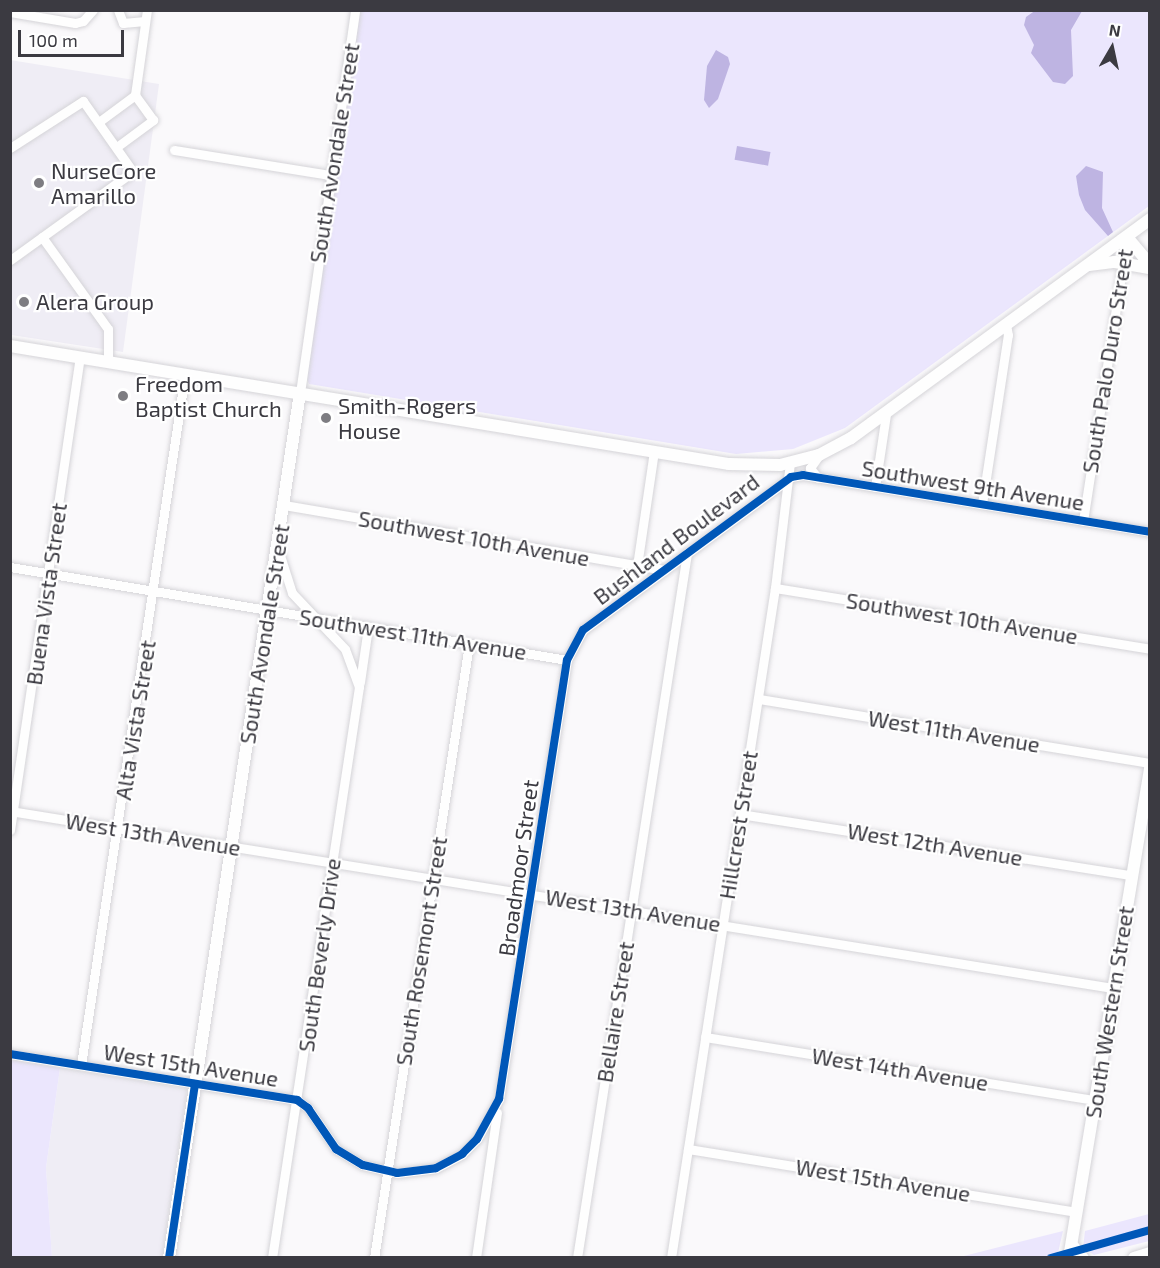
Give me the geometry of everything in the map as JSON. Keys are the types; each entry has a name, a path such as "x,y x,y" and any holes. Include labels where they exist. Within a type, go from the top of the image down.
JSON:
{"main road":[{"name":"Bushland Boulevard","path":"791,471 886,414 1149,219"},
{"path":"1127,237 1149,264"},
{"path":"1085,266 1123,263 1149,268"},
{"name":"Southwest 9th Avenue","path":"10,346 654,452 791,471"},
{"name":"South Avondale Street","path":"170,1257 300,393"},
{"name":"South Western Street","path":"1070,1251 1130,875 1144,828 1149,765"},
{"path":"1070,1251 1083,1257"},
{"path":"1134,1257 1149,1253"}],"street":[{"path":"10,12 49,14 75,23 83,21 93,10"},
{"path":"118,10 123,23 145,21"},
{"path":"118,146 153,120 135,95 147,10"},
{"name":"South Avondale Street","path":"300,393 355,10"},
{"path":"100,121 135,95"},
{"path":"10,148 79,101 86,102 131,165 128,175 10,260"},
{"path":"174,150 330,176"},
{"path":"42,237 108,329 108,362"},
{"name":"South Palo Duro Street","path":"1083,521 1127,237"},
{"path":"982,504 1008,335 1006,325"},
{"name":"Buena Vista Street","path":"10,830 80,358"},
{"name":"Alta Vista Street","path":"81,1065 185,374"},
{"path":"875,487 886,414"},
{"path":"637,566 654,452"},
{"path":"818,478 810,468 819,455"},
{"path":"771,468 777,478 771,490"},
{"name":"Southwest 9th Avenue","path":"791,471 818,478 1149,532"},
{"name":"Bushland Boulevard","path":"583,630 771,490 791,471"},
{"name":"Hillcrest Street","path":"671,1257 776,588 791,471"},
{"name":"Southwest 10th Avenue","path":"284,506 664,570"},
{"name":"South Beverly Drive","path":"278,548 292,593 313,618 345,649 359,687"},
{"name":"Bellaire Street","path":"577,1257 687,553"},
{"name":"Southwest 11th Avenue","path":"10,567 567,660"},
{"name":"Southwest 10th Avenue","path":"776,588 1149,649"},
{"name":"South Beverly Drive","path":"272,1257 368,627"},
{"name":"Broadmoor Street","path":"476,1257 567,660 583,630"},
{"name":"South Rosemont Street","path":"374,1257 469,644"},
{"name":"West 11th Avenue","path":"759,699 1149,765"},
{"name":"West 13th Avenue","path":"12,811 1113,988"},
{"name":"West 12th Avenue","path":"740,813 1130,875"},
{"name":"West 14th Avenue","path":"705,1037 1095,1100"},
{"name":"West 15th Avenue","path":"10,1054 297,1100 308,1108 336,1149 363,1165 386,1172 417,1172 451,1161 477,1139 494,1115"},
{"name":"Broadmoor Street","path":"494,1115 499,1099"},
{"name":"West 15th Avenue","path":"688,1149 1077,1212"}],"shaded area":[{"path":"1036,10 1082,11 1071,30 1073,76 1065,84 1053,82 1031,53 1034,45 1024,25 1026,17"},
{"path":"360,11 1149,11 1149,206 845,428 793,449 736,454 309,384 305,374"},
{"path":"716,50 728,57 730,64 718,99 709,108 704,100 707,66"},
{"path":"10,60 159,84 123,352 11,335"},
{"path":"737,146 770,152 768,166 735,160"},
{"path":"1086,166 1103,172 1102,208 1113,232 1108,236 1085,210 1079,195 1076,176"},
{"path":"11,1060 60,1068 46,1168 52,1257 11,1257"},
{"path":"60,1068 187,1089 162,1257 52,1258 46,1168"},
{"path":"1149,1214 1149,1241 1094,1255 1083,1248 1085,1231"},
{"path":"1063,1231 1057,1257 960,1257"}],"cycle path":[{"path":"10,1054 297,1100 308,1108 336,1149 363,1165 397,1173 436,1168 462,1154 477,1139 499,1099 567,660 583,630 791,477 803,475 1150,532"},
{"path":"169,1258 195,1084"},
{"path":"1051,1258 1150,1230"}],"place":[{"name":"NurseCore Amarillo","path":"39,183"},
{"name":"Alera Group","path":"24,302"},
{"name":"Freedom Baptist Church","path":"123,396"},
{"name":"Smith-Rogers House","path":"326,418"}]}
